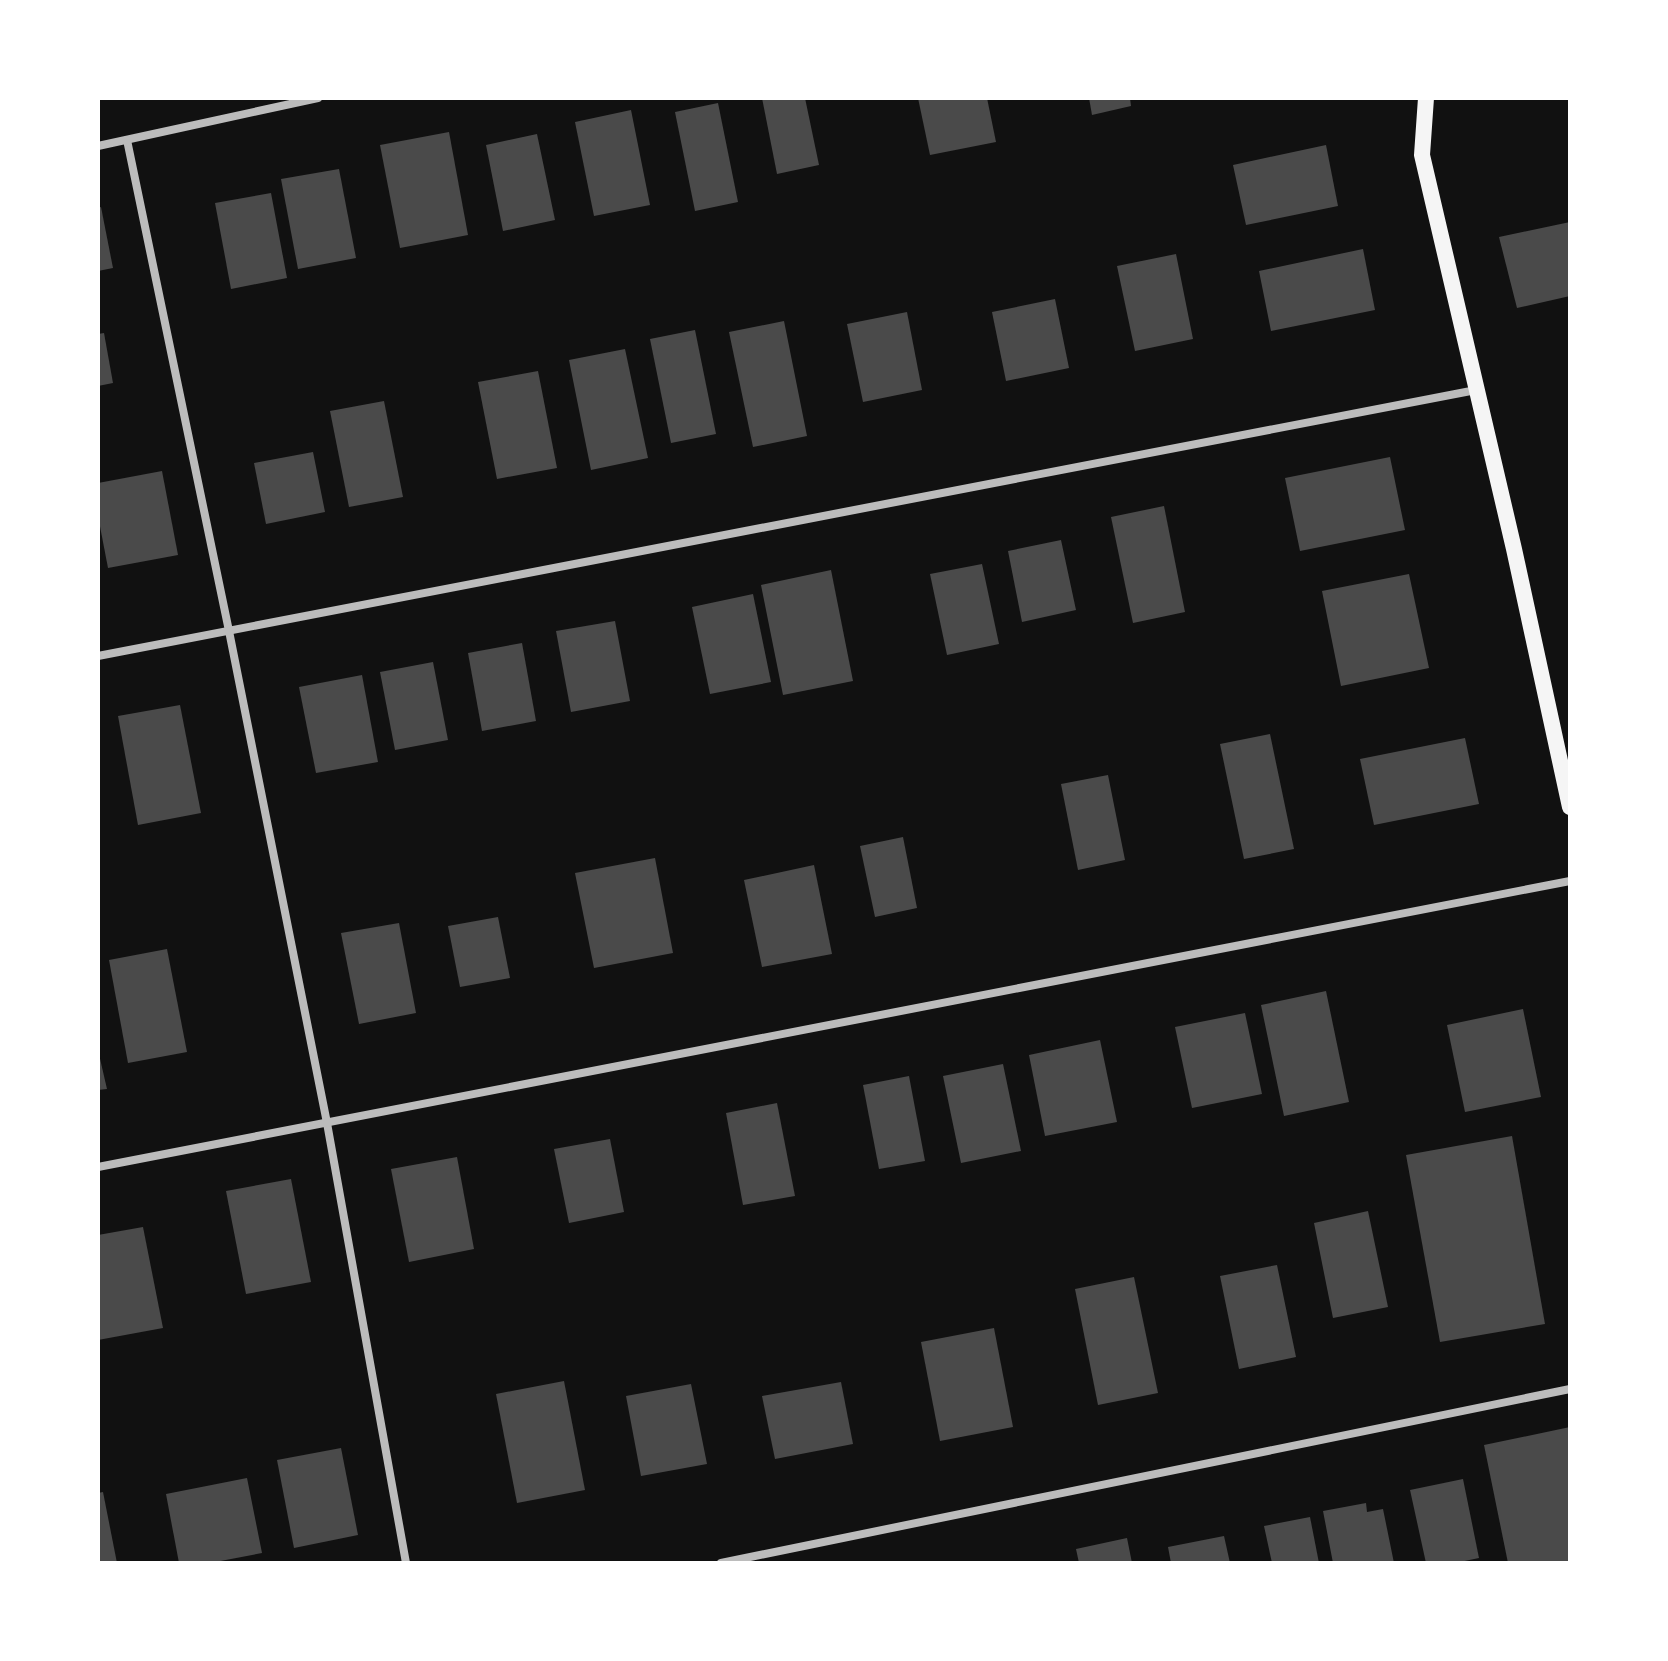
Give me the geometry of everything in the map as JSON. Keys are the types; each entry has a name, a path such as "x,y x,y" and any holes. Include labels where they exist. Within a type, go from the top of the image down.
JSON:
{"main road":[{"path":"1426,98 1422,155 1570,807"}],"street":[{"path":"98,146 318,98"},
{"path":"127,140 327,1123 406,1563"},
{"path":"98,656 1476,390"},
{"path":"98,1167 1570,881"},
{"path":"721,1563 1570,1389"}],"building":[{"path":"762,98 805,98 819,165 777,174"},
{"path":"918,98 987,98 996,142 930,155"},
{"path":"1089,98 1130,98 1131,106 1092,115"},
{"path":"718,103 738,202 695,211 675,112"},
{"path":"631,110 650,205 594,216 575,122"},
{"path":"449,132 468,235 400,248 380,145"},
{"path":"537,134 555,220 503,231 486,145"},
{"path":"1326,145 1338,206 1246,225 1233,165"},
{"path":"339,169 356,258 298,269 281,179"},
{"path":"271,193 287,278 231,289 215,203"},
{"path":"101,207 113,268 98,271 98,208"},
{"path":"1570,222 1570,296 1517,308 1499,237"},
{"path":"1363,249 1375,310 1271,331 1259,271"},
{"path":"1176,254 1193,339 1135,351 1117,266"},
{"path":"1055,299 1069,368 1006,381 992,312"},
{"path":"907,312 922,390 863,402 847,324"},
{"path":"784,321 807,436 753,447 729,332"},
{"path":"695,330 716,434 671,443 650,339"},
{"path":"104,333 113,383 98,386 98,334"},
{"path":"625,349 648,458 591,470 569,360"},
{"path":"538,371 557,468 497,479 478,382"},
{"path":"384,401 403,497 349,507 330,411"},
{"path":"313,452 325,512 266,524 254,463"},
{"path":"1390,457 1405,530 1300,551 1285,478"},
{"path":"162,471 178,555 108,568 98,516 98,483"},
{"path":"1164,506 1185,612 1133,623 1111,517"},
{"path":"1061,540 1076,610 1022,622 1008,551"},
{"path":"982,564 999,644 947,655 930,574"},
{"path":"831,570 853,681 783,695 761,585"},
{"path":"1409,574 1429,668 1341,686 1322,591"},
{"path":"753,594 771,682 710,694 692,607"},
{"path":"615,621 630,701 571,712 556,631"},
{"path":"522,643 536,721 482,731 468,653"},
{"path":"433,662 448,740 395,750 380,672"},
{"path":"362,675 378,762 316,773 299,687"},
{"path":"180,705 201,813 138,825 118,716"},
{"path":"1270,734 1294,849 1244,859 1220,744"},
{"path":"1465,738 1479,804 1374,825 1360,759"},
{"path":"1108,775 1125,860 1078,870 1061,784"},
{"path":"903,837 917,908 875,917 860,846"},
{"path":"655,858 673,953 594,968 575,873"},
{"path":"814,865 832,954 762,967 744,880"},
{"path":"498,917 510,978 460,987 448,926"},
{"path":"399,923 416,1013 359,1024 341,933"},
{"path":"167,949 187,1052 128,1063 109,960"},
{"path":"1326,991 1349,1102 1284,1116 1261,1005"},
{"path":"1523,1009 1541,1097 1465,1112 1447,1025"},
{"path":"1245,1013 1262,1094 1192,1108 1175,1027"},
{"path":"1100,1040 1117,1122 1045,1136 1029,1055"},
{"path":"98,1050 107,1089 98,1090"},
{"path":"1003,1064 1021,1151 961,1163 943,1076"},
{"path":"909,1076 925,1161 879,1169 863,1085"},
{"path":"777,1103 795,1196 743,1205 726,1113"},
{"path":"1512,1136 1545,1324 1440,1342 1406,1155"},
{"path":"610,1139 624,1212 569,1223 554,1149"},
{"path":"457,1157 474,1249 409,1262 391,1169"},
{"path":"291,1179 311,1282 246,1294 226,1191"},
{"path":"1368,1211 1388,1307 1333,1318 1314,1223"},
{"path":"143,1227 163,1328 98,1340 98,1235"},
{"path":"1277,1265 1296,1357 1239,1369 1220,1276"},
{"path":"1134,1277 1158,1393 1098,1405 1075,1289"},
{"path":"994,1328 1013,1427 940,1441 921,1342"},
{"path":"564,1381 585,1490 517,1503 496,1394"},
{"path":"841,1382 853,1444 775,1459 762,1396"},
{"path":"691,1384 707,1464 641,1476 626,1396"},
{"path":"1570,1427 1570,1563 1508,1563 1484,1445"},
{"path":"341,1448 358,1535 294,1548 277,1460"},
{"path":"247,1478 262,1553 210,1563 179,1563 166,1494"},
{"path":"1463,1479 1479,1558 1455,1563 1426,1563 1410,1490"},
{"path":"103,1492 117,1563 98,1563 98,1493"},
{"path":"1366,1503 1367,1512 1383,1509 1394,1563 1333,1563 1323,1511"},
{"path":"1310,1517 1319,1563 1272,1563 1264,1526"},
{"path":"1224,1536 1230,1563 1171,1563 1168,1547"},
{"path":"1127,1538 1132,1563 1079,1563 1076,1549"}]}
